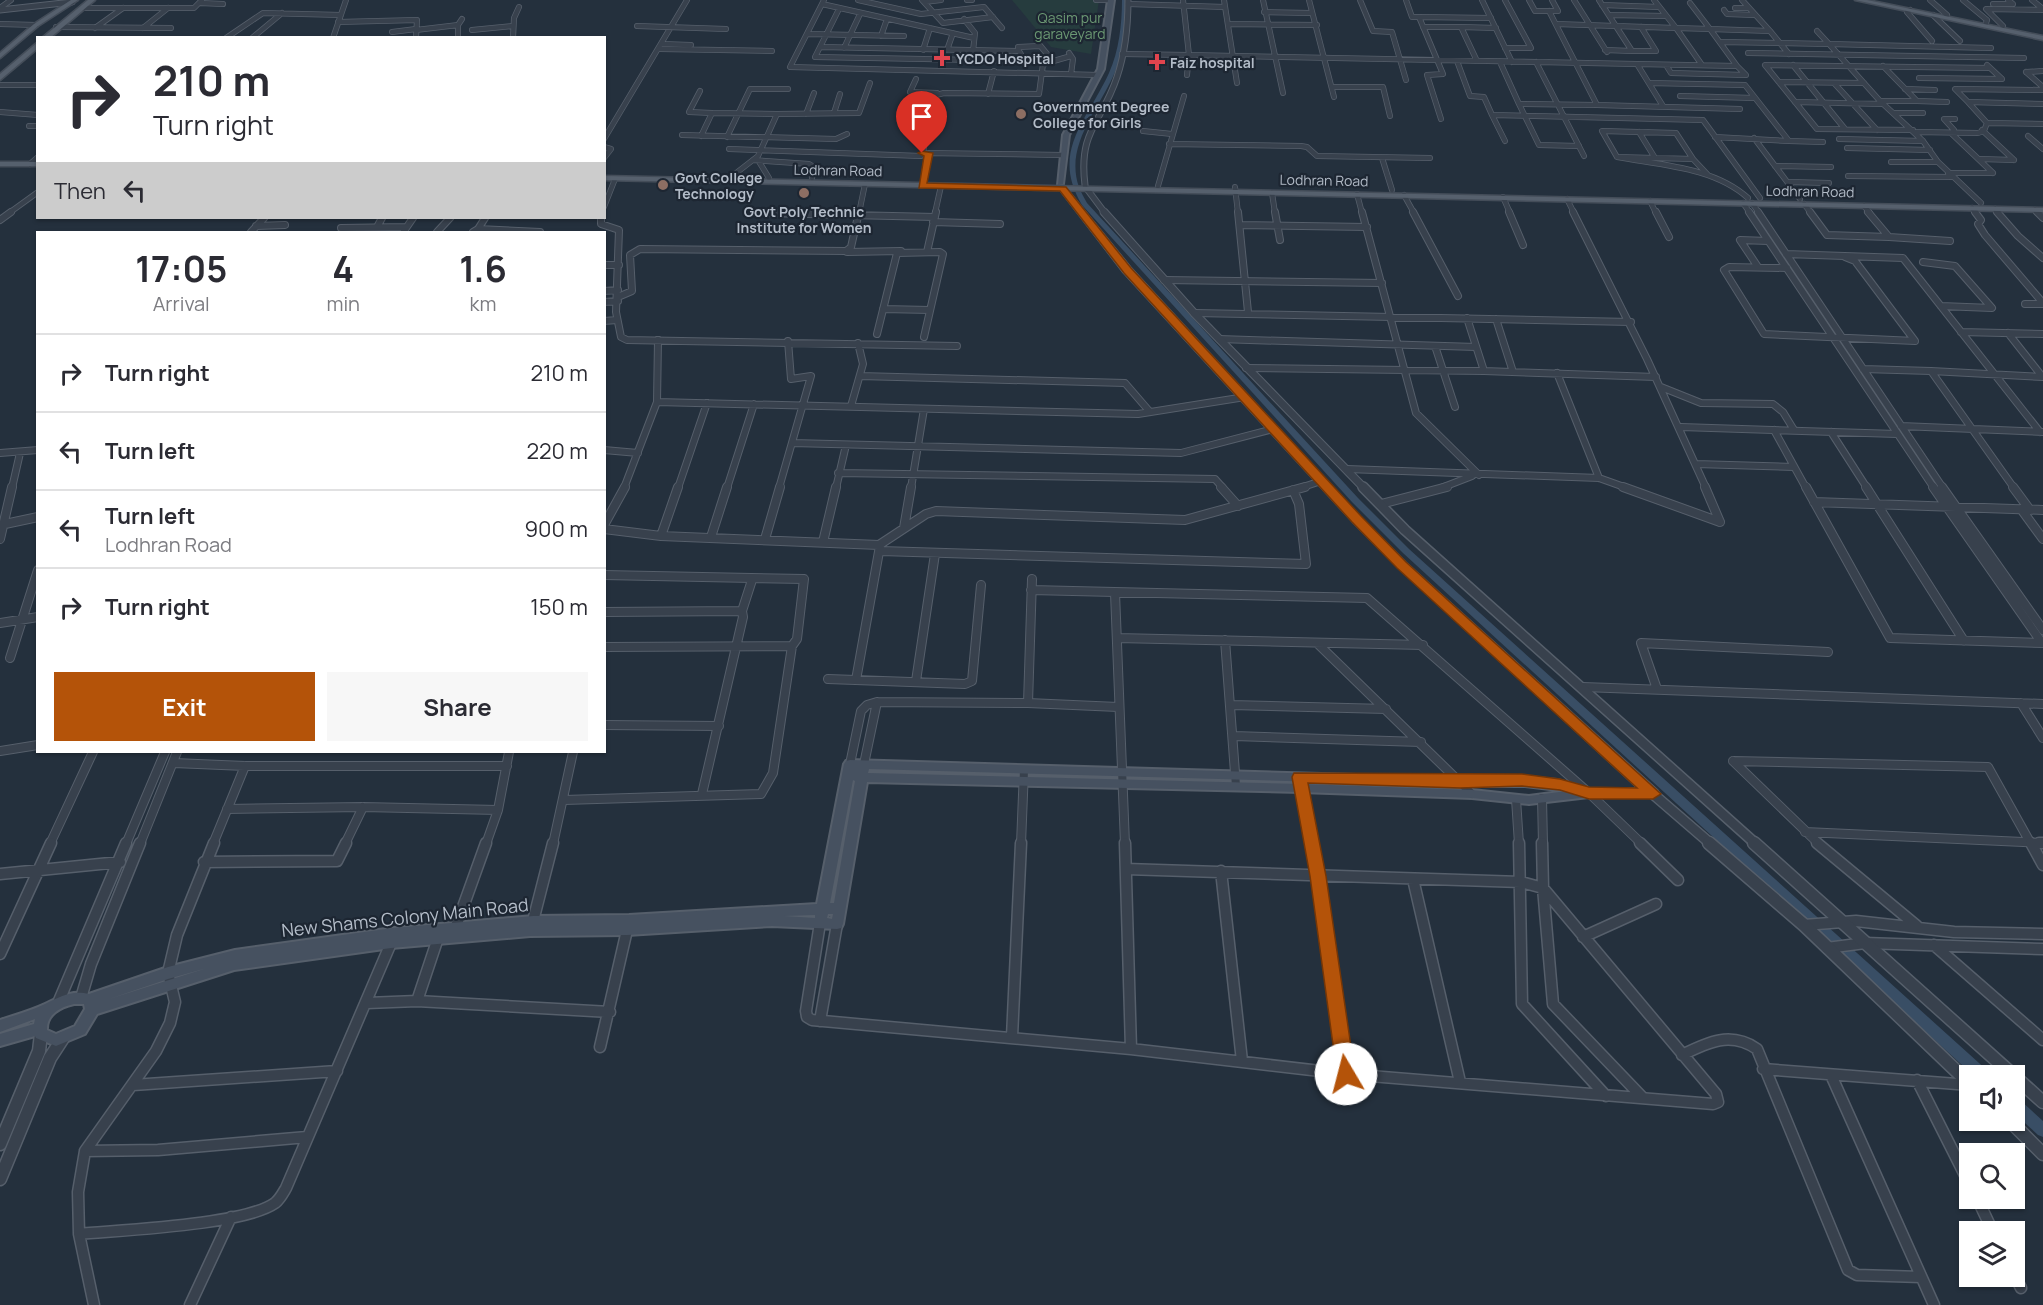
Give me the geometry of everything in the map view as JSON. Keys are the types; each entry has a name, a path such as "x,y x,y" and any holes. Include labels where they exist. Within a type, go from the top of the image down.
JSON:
{"main road":[{"path":"47,36 92,0"},
{"path":"1111,0 1098,75 1066,135 1062,155 1064,186 1127,270 1321,481 1402,565 1653,794"},
{"path":"1858,0 1910,13 1933,15 2043,36"},
{"path":"1873,0 2043,36"},
{"path":"0,56 36,25 74,1"},
{"path":"0,78 36,46"},
{"path":"0,164 34,164"},
{"name":"Lodhran Road","path":"606,176 812,178 923,183 1235,190 1392,190 1748,201 1981,203 2040,208"},
{"name":"Lodhran Road","path":"606,177 615,179 923,183 941,186 1064,186"},
{"name":"Lodhran Road","path":"1086,187 1158,186 1272,193 1650,201 1748,201 1761,198 1864,206 2040,208"},
{"path":"820,923 850,764 863,771"},
{"path":"847,777 863,771 1300,783 1516,799 1589,793 1653,794"},
{"path":"837,924 863,771"},
{"path":"1300,783 1522,780 1560,784 1589,793"},
{"name":"New Shams Colony Main Road","path":"0,1026 55,1006 88,1003 235,955 288,946 454,931 823,907 840,908"},
{"name":"New Shams Colony Main Road","path":"532,926 627,930 772,921 837,924"},
{"name":"New Shams Colony Main Road","path":"170,978 234,965 438,938 454,931"},
{"path":"0,1040 40,1032 49,1039 63,1038 80,1030 88,1003"},
{"path":"40,1032 44,1015 55,1006"}],"street":[{"path":"0,9 11,0"},
{"path":"334,36 346,0"},
{"path":"606,136 687,0"},
{"path":"858,0 921,14 984,7 1002,28"},
{"path":"894,0 902,9"},
{"path":"923,1 941,0"},
{"path":"967,0 972,0"},
{"path":"967,0 975,8"},
{"path":"1096,0 1111,0"},
{"path":"1183,0 1189,55 1187,75"},
{"path":"1224,0 1237,83"},
{"path":"1263,0 1283,93"},
{"path":"1309,0 1334,97"},
{"path":"1360,0 1373,30 1392,32 1406,80"},
{"path":"1406,0 1412,17 1491,18"},
{"path":"1482,0 1512,62"},
{"path":"1504,0 1531,48 1506,48"},
{"path":"1529,0 1535,11 1558,11 1552,0"},
{"path":"1574,0 1609,55"},
{"path":"1654,0 1702,65"},
{"path":"1742,0 1789,54"},
{"path":"1930,0 1947,15"},
{"path":"1963,0 1987,20 1986,23"},
{"path":"1986,0 2000,9"},
{"path":"1993,4 2013,4 2008,0"},
{"path":"2032,0 2043,10"},
{"path":"0,9 74,1"},
{"path":"923,1 943,23 993,17"},
{"path":"82,8 194,8 201,2 223,4"},
{"path":"974,38 839,9 823,2 790,67 1098,75"},
{"path":"1225,8 1128,2 1117,78 1086,140 1082,162 1086,187 1103,211 1246,368 1430,552 1842,922 1861,944 1971,1035 2043,1102"},
{"path":"1600,2 1659,6"},
{"path":"1600,2 1632,51"},
{"path":"1666,65 1671,73 1746,75 1690,3"},
{"path":"513,36 513,26 519,7"},
{"path":"95,28 123,8"},
{"path":"143,28 168,8"},
{"path":"1735,8 1749,8"},
{"path":"839,9 815,57 1025,61 1018,47 1039,44 1052,60"},
{"path":"2003,26 1986,9 2043,10"},
{"path":"958,10 975,33 972,51"},
{"path":"1724,10 1727,14 1754,15"},
{"path":"1550,11 1597,105"},
{"path":"1264,12 1311,14"},
{"path":"229,36 260,13 341,15"},
{"path":"254,36 282,13"},
{"path":"1910,13 1932,41"},
{"path":"844,48 860,14"},
{"path":"1608,15 1666,16"},
{"path":"1933,15 1960,41"},
{"path":"1419,17 1443,74 1427,75 1441,119"},
{"path":"458,36 458,26 462,19"},
{"path":"881,36 887,19"},
{"path":"338,22 417,20 416,36"},
{"path":"0,24 36,25"},
{"path":"890,69 910,24"},
{"path":"1229,24 1317,25"},
{"path":"1556,24 1770,31"},
{"path":"392,32 458,26"},
{"path":"472,36 472,29 513,26"},
{"path":"637,26 726,29"},
{"path":"56,27 171,28"},
{"path":"1423,27 1496,28"},
{"path":"1461,27 1477,62"},
{"path":"1605,50 1648,53 1656,51 1641,27"},
{"path":"431,28 431,36"},
{"path":"923,50 930,28"},
{"path":"1817,31 1847,66 1913,130 1948,173 1981,203"},
{"path":"947,50 952,33"},
{"path":"807,34 904,36"},
{"path":"1720,42 1991,48"},
{"path":"661,47 772,51"},
{"path":"821,47 1019,51"},
{"path":"1919,78 2002,79 1968,48"},
{"path":"1748,53 2024,58"},
{"path":"1122,54 1737,66"},
{"path":"916,79 910,92 1039,94 1043,64 1070,55 1073,59 1071,74"},
{"path":"1457,61 1470,96 1484,97 1505,141"},
{"path":"1500,62 1539,145 1579,146"},
{"path":"1536,62 1584,156"},
{"path":"1637,64 1666,119"},
{"path":"1980,159 2014,160 1985,130 1817,129 1765,65 1990,68"},
{"path":"1793,65 1845,129"},
{"path":"1883,66 1917,101"},
{"path":"1940,67 1964,89"},
{"path":"988,94 994,71"},
{"path":"2043,71 2026,72 2043,88"},
{"path":"700,91 689,112 859,113 870,82"},
{"path":"1779,82 1864,83"},
{"path":"1648,83 1745,85 1789,141"},
{"path":"1834,83 1877,130"},
{"path":"0,85 36,86"},
{"path":"1332,87 1383,87 1390,116"},
{"path":"2043,88 1954,90 1987,123 2043,123"},
{"path":"727,137 750,89 788,89"},
{"path":"1905,89 1935,90"},
{"path":"806,114 814,93"},
{"path":"923,183 932,96 944,93"},
{"path":"834,113 840,94"},
{"path":"1158,186 1184,96"},
{"path":"1680,97 1755,98"},
{"path":"1795,102 1947,102"},
{"path":"1968,102 2043,104"},
{"path":"1519,104 1740,109"},
{"path":"1694,108 1761,198"},
{"path":"0,112 36,115"},
{"path":"701,136 712,113"},
{"path":"1894,113 1923,113"},
{"path":"731,177 756,160 777,114"},
{"path":"1492,115 1703,120"},
{"path":"1948,173 1994,173 1944,119 1955,119"},
{"path":"1985,130 1987,123"},
{"path":"29,126 36,126"},
{"path":"1143,131 1172,134"},
{"path":"1713,177 1617,157 1602,131 1676,133 1702,172 1737,186 1786,254 1955,506 2043,630"},
{"path":"1639,132 1655,158"},
{"path":"682,135 836,139 848,134"},
{"path":"2028,136 2043,149"},
{"path":"1715,137 1753,137 1813,144 1823,142"},
{"path":"1753,137 1827,235 1950,240"},
{"path":"1839,139 1923,141"},
{"path":"2033,141 2043,141"},
{"path":"1169,144 1301,146 1307,147 1317,156 1430,158"},
{"path":"1847,148 1930,150"},
{"path":"729,149 921,156 926,153 1062,155"},
{"path":"1617,157 1693,159"},
{"path":"1382,158 1392,190"},
{"path":"756,160 770,178"},
{"path":"756,160 809,164 814,167 812,178"},
{"path":"1891,162 1938,162"},
{"path":"1775,166 1831,167"},
{"path":"1848,176 1953,177"},
{"path":"606,202 615,179"},
{"path":"1788,182 1829,183"},
{"path":"842,252 851,247 865,184"},
{"path":"927,252 941,186"},
{"path":"1235,190 1248,312"},
{"path":"0,220 36,193"},
{"path":"1272,193 1280,240"},
{"path":"1357,194 1418,417 1477,475"},
{"path":"1404,195 1458,296"},
{"path":"1503,197 1523,245"},
{"path":"1347,469 1599,478 1720,522 1681,427 1631,322 1567,199"},
{"path":"1650,201 1669,237"},
{"path":"1748,201 1768,241 1945,506 2043,643"},
{"path":"1864,206 1889,237"},
{"path":"1972,208 1982,220 1978,224 1985,234 2043,304"},
{"path":"2040,208 2043,218"},
{"path":"1995,209 2018,236 2043,258"},
{"path":"765,213 857,215 1000,224"},
{"path":"252,231 263,219"},
{"path":"377,227 381,219"},
{"path":"438,231 449,219"},
{"path":"475,231 484,219"},
{"path":"601,219 601,224 618,228 617,320 621,337 635,340 788,341 957,346"},
{"path":"256,226 285,225"},
{"path":"1240,225 1367,227"},
{"path":"341,228 364,230 377,227 404,230"},
{"path":"1758,267 1740,240 1768,241"},
{"path":"606,302 632,291 630,255 640,249 943,254 924,338"},
{"path":"877,334 897,253 902,252"},
{"path":"1786,254 1903,258 2041,432"},
{"path":"1787,268 1729,267 1724,270 1761,331 1768,335 1915,341 1854,261 1845,257"},
{"path":"1923,262 1955,266 1992,308 1941,306"},
{"path":"606,265 619,265"},
{"path":"1164,280 1382,283"},
{"path":"606,292 618,296"},
{"path":"2025,304 2043,304"},
{"path":"883,309 930,310"},
{"path":"1194,312 1631,322"},
{"path":"1467,318 1484,371"},
{"path":"1496,319 1513,372"},
{"path":"606,321 617,320"},
{"path":"1962,332 2043,334"},
{"path":"2008,333 2042,376"},
{"path":"1219,339 1476,347"},
{"path":"606,524 620,500 657,402 658,340"},
{"path":"765,539 811,376 791,379 788,341"},
{"path":"851,406 863,364 858,343"},
{"path":"1435,346 1455,407"},
{"path":"1246,368 1405,369 1656,377"},
{"path":"1863,369 2042,376"},
{"path":"1931,370 1975,429 2030,510"},
{"path":"1557,373 1599,478"},
{"path":"860,376 1120,383 1128,385 1150,412"},
{"path":"1661,387 1701,403 1773,404 1783,412 1794,430"},
{"path":"657,402 1150,412 1166,411 1205,401 1245,397"},
{"path":"662,536 707,403"},
{"path":"711,537 754,404"},
{"path":"904,528 924,409"},
{"path":"1901,426 2041,432"},
{"path":"1681,427 1897,434"},
{"path":"792,443 1181,453 1273,429"},
{"path":"1774,430 1890,638 2043,643"},
{"path":"1831,432 1964,641"},
{"path":"823,542 846,445"},
{"path":"0,453 36,450"},
{"path":"606,450 638,453"},
{"path":"0,539 20,453"},
{"path":"1696,464 1794,467"},
{"path":"838,473 1215,479 1238,506"},
{"path":"1381,504 1449,486 1477,475"},
{"path":"856,680 880,548 904,528 936,511 1158,521 1185,519 1321,481"},
{"path":"606,527 662,536 823,542 935,554 1306,564 1299,504 1293,490"},
{"path":"1814,502 2043,510"},
{"path":"2021,509 2043,539"},
{"path":"5,524 36,517"},
{"path":"916,681 935,554"},
{"path":"564,800 760,794 773,773 792,646 797,639 804,579 752,580 606,575"},
{"path":"10,658 36,576"},
{"path":"1028,703 1032,579"},
{"path":"702,794 719,726 725,685 743,617 742,611 752,580"},
{"path":"828,679 965,684 972,681 981,585"},
{"path":"1031,590 1367,598 1589,793 1678,880"},
{"path":"1115,593 1118,707 1124,778 1131,1049"},
{"path":"606,612 742,611"},
{"path":"0,623 36,617"},
{"path":"1117,638 1423,645"},
{"path":"1225,640 1236,781"},
{"path":"1657,689 1641,643 1828,652"},
{"path":"1317,644 1421,742 1472,794"},
{"path":"606,647 792,646"},
{"path":"1583,687 2043,704"},
{"path":"863,771 876,702"},
{"path":"850,764 861,711 867,705 876,702 1028,703 1118,707"},
{"path":"2021,703 2043,738"},
{"path":"1231,705 1386,709"},
{"path":"606,725 719,726"},
{"path":"1234,736 1421,742"},
{"path":"0,751 36,745"},
{"path":"0,954 93,753"},
{"path":"55,1006 120,862 165,753"},
{"path":"88,1003 91,964 177,753"},
{"path":"454,931 498,810 509,753"},
{"path":"532,926 564,800 573,753"},
{"path":"1917,926 1804,832 1733,761 1988,767 2043,865"},
{"path":"174,763 244,766 507,766"},
{"path":"94,1305 80,1234 78,1192 85,1151 133,1085 170,1023 176,1002 170,978 177,935 204,862 244,766"},
{"path":"1012,1037 1023,775"},
{"path":"1300,783 1317,875 1346,1074"},
{"path":"1653,794 1809,924 1959,1074"},
{"path":"1542,798 1543,888 1552,1004 1643,1098"},
{"path":"1516,799 1521,882 1522,1004 1606,1096"},
{"path":"227,809 363,807 498,810"},
{"path":"204,862 337,861 363,807"},
{"path":"1804,832 2043,843"},
{"path":"130,838 144,836"},
{"path":"0,874 120,862"},
{"path":"820,923 806,1011 807,1017 820,1021 1012,1037 1346,1074 1606,1096 1713,1104 1718,1102 1716,1094 1543,888 1521,882 1221,871 1126,870"},
{"path":"1221,871 1242,1061"},
{"path":"1413,879 1460,1082"},
{"path":"1583,937 1656,904"},
{"path":"1809,924 1842,922 1917,926 1965,933 2043,934"},
{"path":"820,1021 837,924"},
{"path":"600,1047 610,1012 627,930"},
{"path":"417,1001 438,938"},
{"path":"80,1234 231,1217 262,1209 276,1202 286,1188 391,943"},
{"path":"1830,947 1861,944 2043,949"},
{"path":"1934,945 2043,1040"},
{"path":"367,1003 417,1001 610,1012"},
{"path":"0,1144 39,1051 40,1032"},
{"path":"1682,1055 1709,1042 1731,1036 1748,1042 1757,1049 1763,1069 1848,1270 1857,1275 1921,1277"},
{"path":"0,1179 50,1058 63,1038"},
{"path":"1763,1069 1959,1084"},
{"path":"133,1085 337,1071"},
{"path":"1831,1075 1934,1305"},
{"path":"1917,1080 1959,1163"},
{"path":"2019,1131 2043,1154"},
{"path":"85,1151 158,1150 308,1137"},
{"path":"190,1305 231,1217"}],"green space":[{"name":"Qasim pur garaveyard","path":"1012,0 1099,0 1091,54 1051,47"}],"waterway":[{"path":"1125,0 1122,37 1115,65 1085,121 1073,153 1072,169 1075,186 1084,204 1355,500 1406,551 1972,1065"},
{"path":"2025,1114 2043,1130"}],"place":[{"name":"YCDO Hospital","path":"942,58"},
{"name":"Faiz hospital","path":"1157,62"},
{"name":"Government Degree College for Girls","path":"1021,114"},
{"name":"Govt College Technology","path":"663,185"},
{"name":"Govt Poly Technic Institute for Women","path":"804,193"}],"route":[{"path":"922,153 929,153 922,186 1063,189 1096,234 1127,270 1356,519 1402,565 1653,794 1589,793 1560,784 1522,780 1460,782 1299,777 1318,876 1346,1074"}]}
